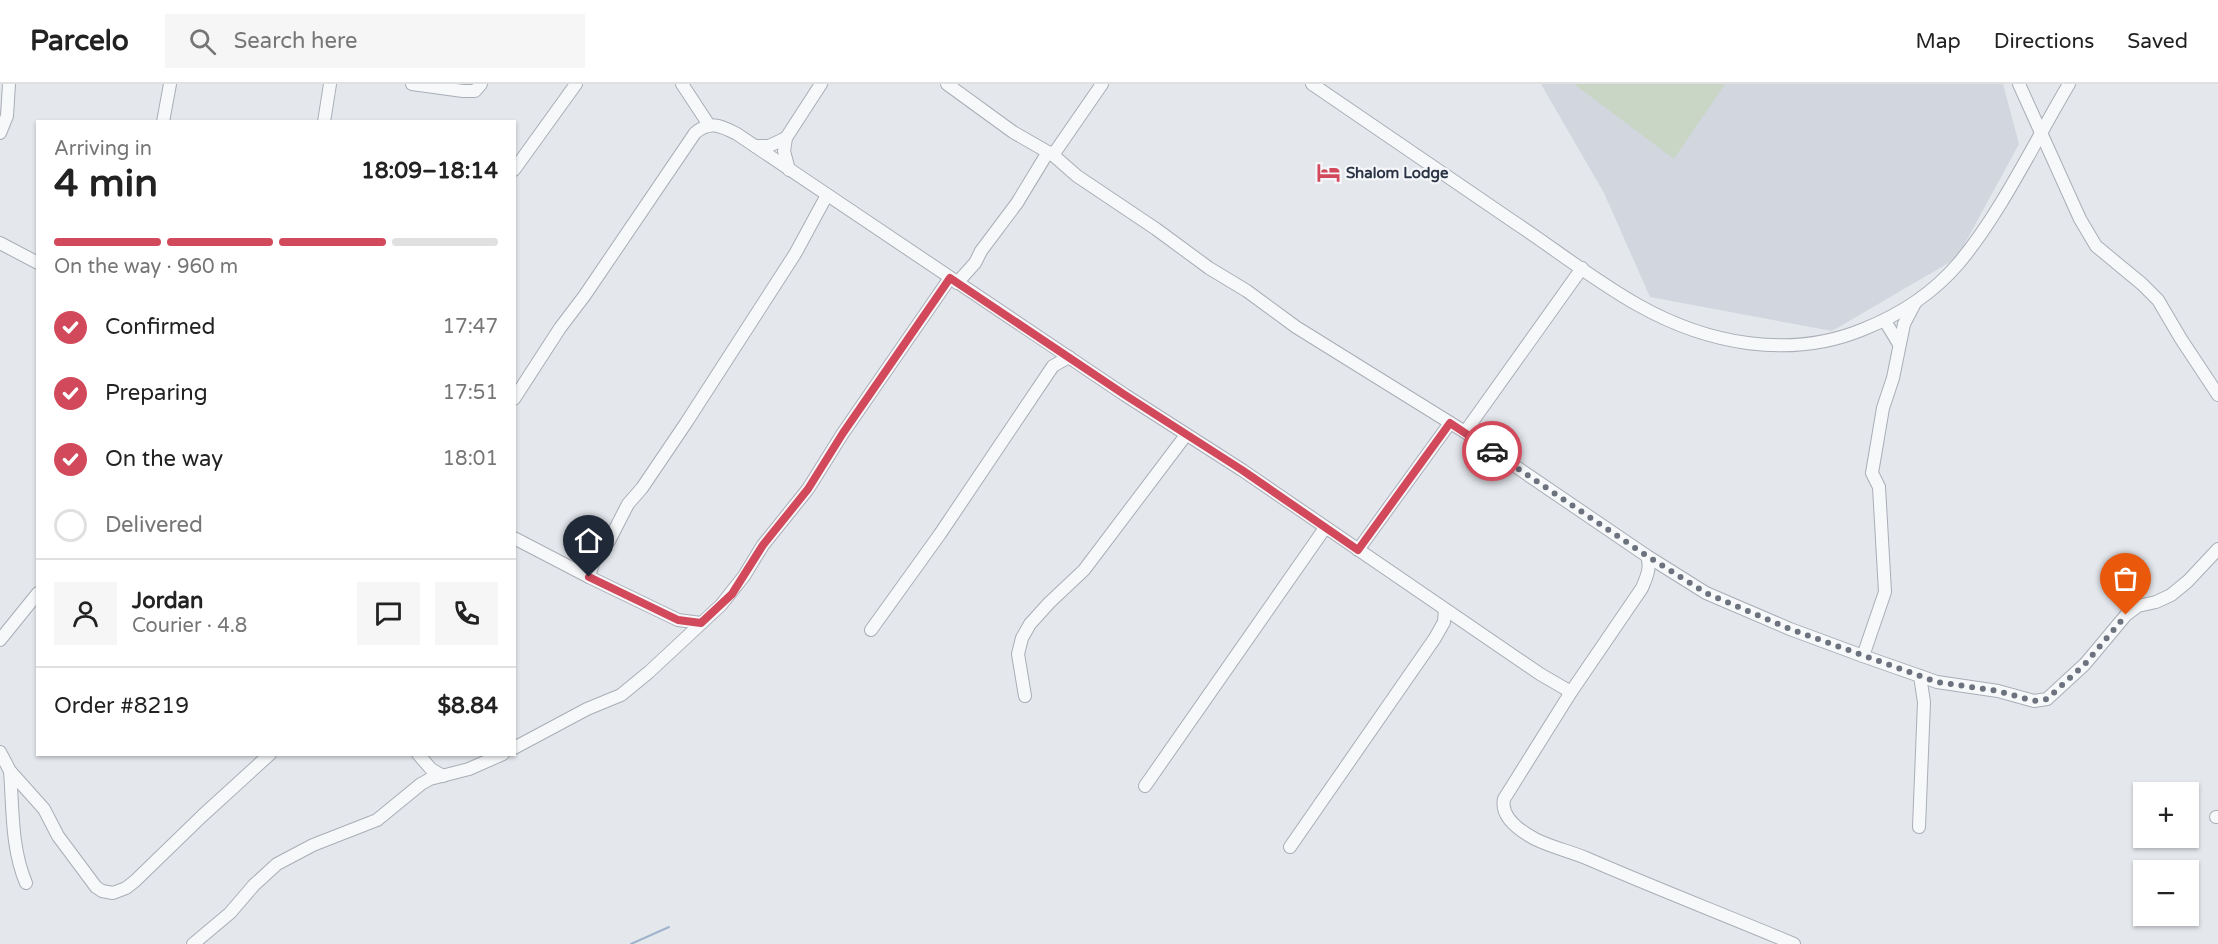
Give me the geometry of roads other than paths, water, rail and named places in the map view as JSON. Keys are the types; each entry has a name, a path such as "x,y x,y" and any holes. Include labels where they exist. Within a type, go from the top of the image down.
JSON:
{"street":[{"path":"0,133 8,116 9,84"},
{"path":"163,120 170,84"},
{"path":"324,120 330,84"},
{"path":"412,84 463,91 476,91 481,84"},
{"path":"516,167 576,84"},
{"path":"682,84 709,125"},
{"path":"789,170 784,152 786,138 821,84"},
{"path":"947,84 1014,132 1050,153 1077,176 1209,268 1247,291 1296,327 1465,432 1647,556 1706,593 1790,629 1863,656 1937,682 1998,691 2034,701 2047,699 2085,664 2126,615 2138,606 2156,602 2171,595 2188,581 2218,549"},
{"path":"516,747 586,709 621,695 649,672 732,594 763,545 808,489 843,433 954,281 975,263 981,251 1017,203 1050,153 1102,84"},
{"path":"1312,84 1638,305 1710,336 1738,343 1794,345 1823,342 1851,335 1885,321 1915,303 1957,265 1999,205 2069,84"},
{"path":"2019,84 2080,219 2096,246 2158,300 2218,395"},
{"path":"516,396 554,337 585,296 696,133 709,125 722,126 1242,470 1445,610 1540,674 1571,692"},
{"path":"755,146 769,147 786,138"},
{"path":"589,577 593,563 609,541 628,504 660,463 756,316 795,254 827,195"},
{"path":"0,243 36,262"},
{"path":"1465,432 1582,268"},
{"path":"1863,656 1885,592 1879,487 1872,473 1882,408 1893,378 1904,324 1915,303"},
{"path":"1885,321 1899,344"},
{"path":"871,630 940,534 1053,366 1052,346"},
{"path":"1053,366 1069,357"},
{"path":"1358,550 1450,423"},
{"path":"1025,696 1018,654 1022,638 1030,624 1048,603 1084,570 1186,435"},
{"path":"1145,786 1325,528"},
{"path":"516,539 678,620 701,623"},
{"path":"516,550 535,549"},
{"path":"1647,556 1648,574 1642,588 1571,692 1504,799 1502,806 1505,815 1533,838 1544,843 1584,857 1794,944"},
{"path":"575,570 593,563"},
{"path":"0,640 36,595"},
{"path":"1290,846 1435,638 1444,622 1445,610"},
{"path":"0,620 15,620"},
{"path":"678,620 684,639"},
{"path":"1919,827 1924,702 1920,676"},
{"path":"0,752 10,771 44,809 58,836 85,874 102,891 113,893 126,888 135,881 268,756"},
{"path":"193,944 230,913 254,885 277,864 313,845 377,820 420,784 430,779 469,769 498,756"},
{"path":"419,757 431,769 443,776"},
{"path":"419,757 420,784"},
{"path":"10,771 6,785 20,868 26,883"}],"waterway":[{"path":"631,944 669,927"}],"place":[{"name":"Shalom Lodge","path":"1328,173"}]}
